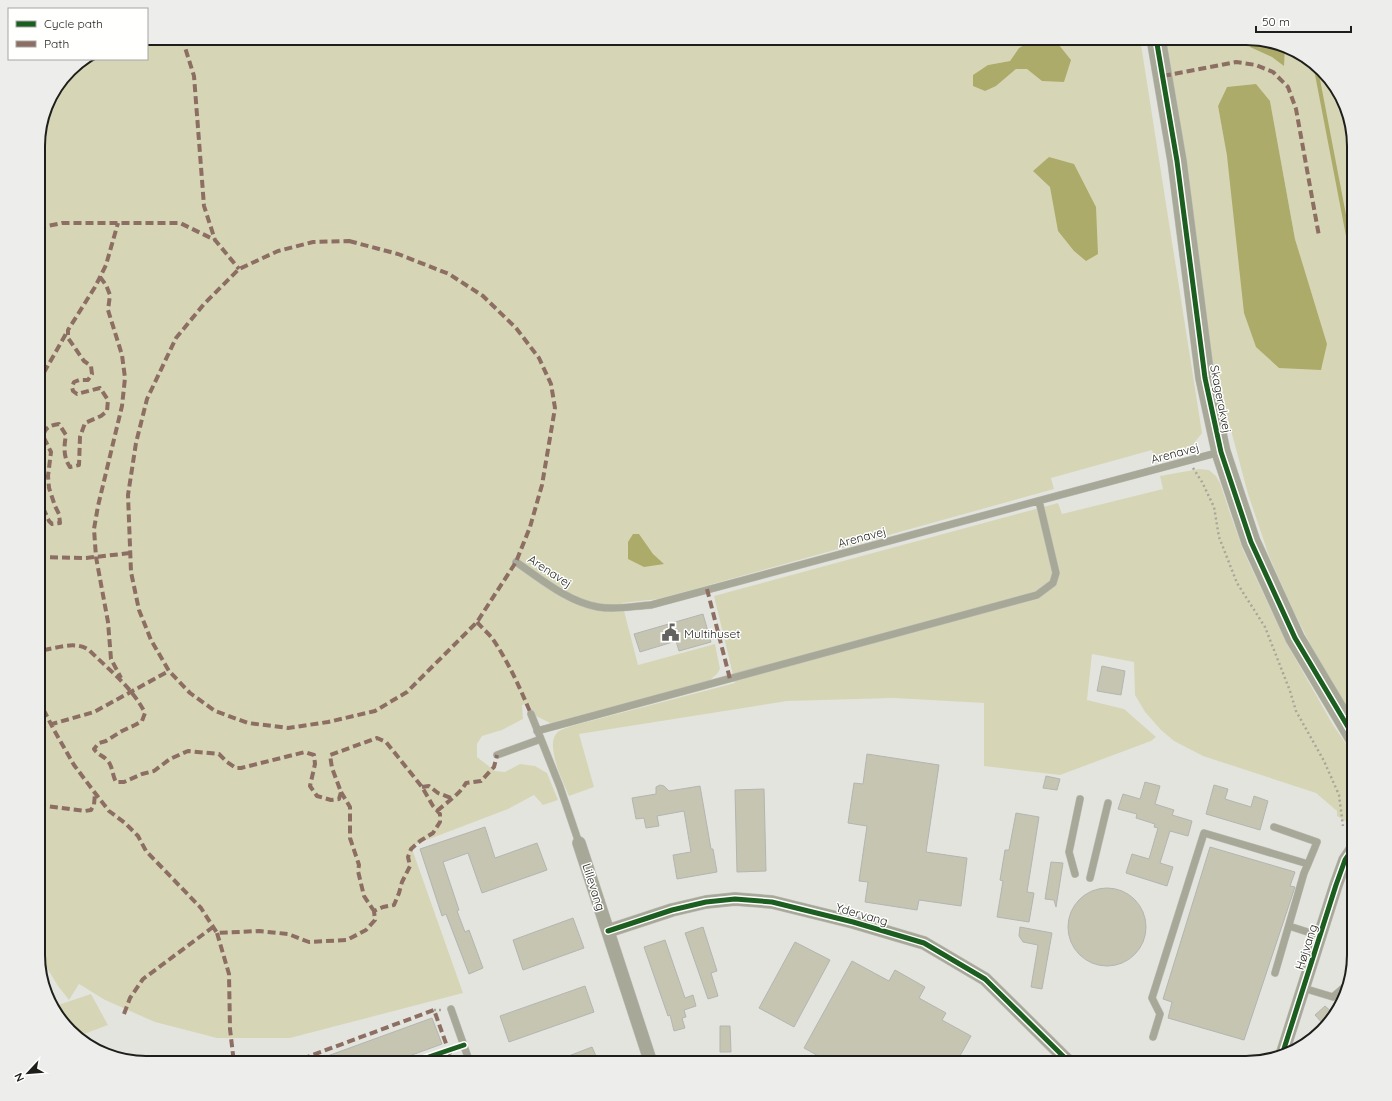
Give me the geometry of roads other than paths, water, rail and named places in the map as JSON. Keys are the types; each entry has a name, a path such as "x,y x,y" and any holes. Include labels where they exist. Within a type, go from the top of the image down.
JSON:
{"street":[{"name":"Skagerakvej","path":"1157,45 1177,161 1205,378 1221,452 1251,542 1292,632 1347,727"},
{"name":"Lillevang","path":"579,843 649,1056"},
{"name":"Højvang","path":"1284,1049 1336,885 1347,857"},
{"name":"Ydervang","path":"608,931 672,910 706,902 735,899 772,902 853,922 924,942 985,979 1063,1056"}],"lane":[{"name":"Arenavej","path":"516,562 568,596 583,603 598,607 651,605 1221,452"},
{"path":"538,731 1037,595 1053,583 1056,573 1039,501"},
{"name":"Lillevang","path":"531,714 560,787 579,843"},
{"path":"497,755 541,739"},
{"path":"1075,874 1069,852 1080,799"},
{"path":"1090,878 1108,804"},
{"path":"1274,827 1317,842 1304,873 1275,973"},
{"path":"1153,1037 1160,1014 1152,998 1204,833 1308,864"},
{"path":"1289,926 1320,936"},
{"path":"1303,988 1333,997 1341,990"},
{"path":"451,1009 468,1056"}],"waterway":[{"path":"1317,75 1347,231"}],"place":[{"name":"Multihuset","path":"671,633"}]}
